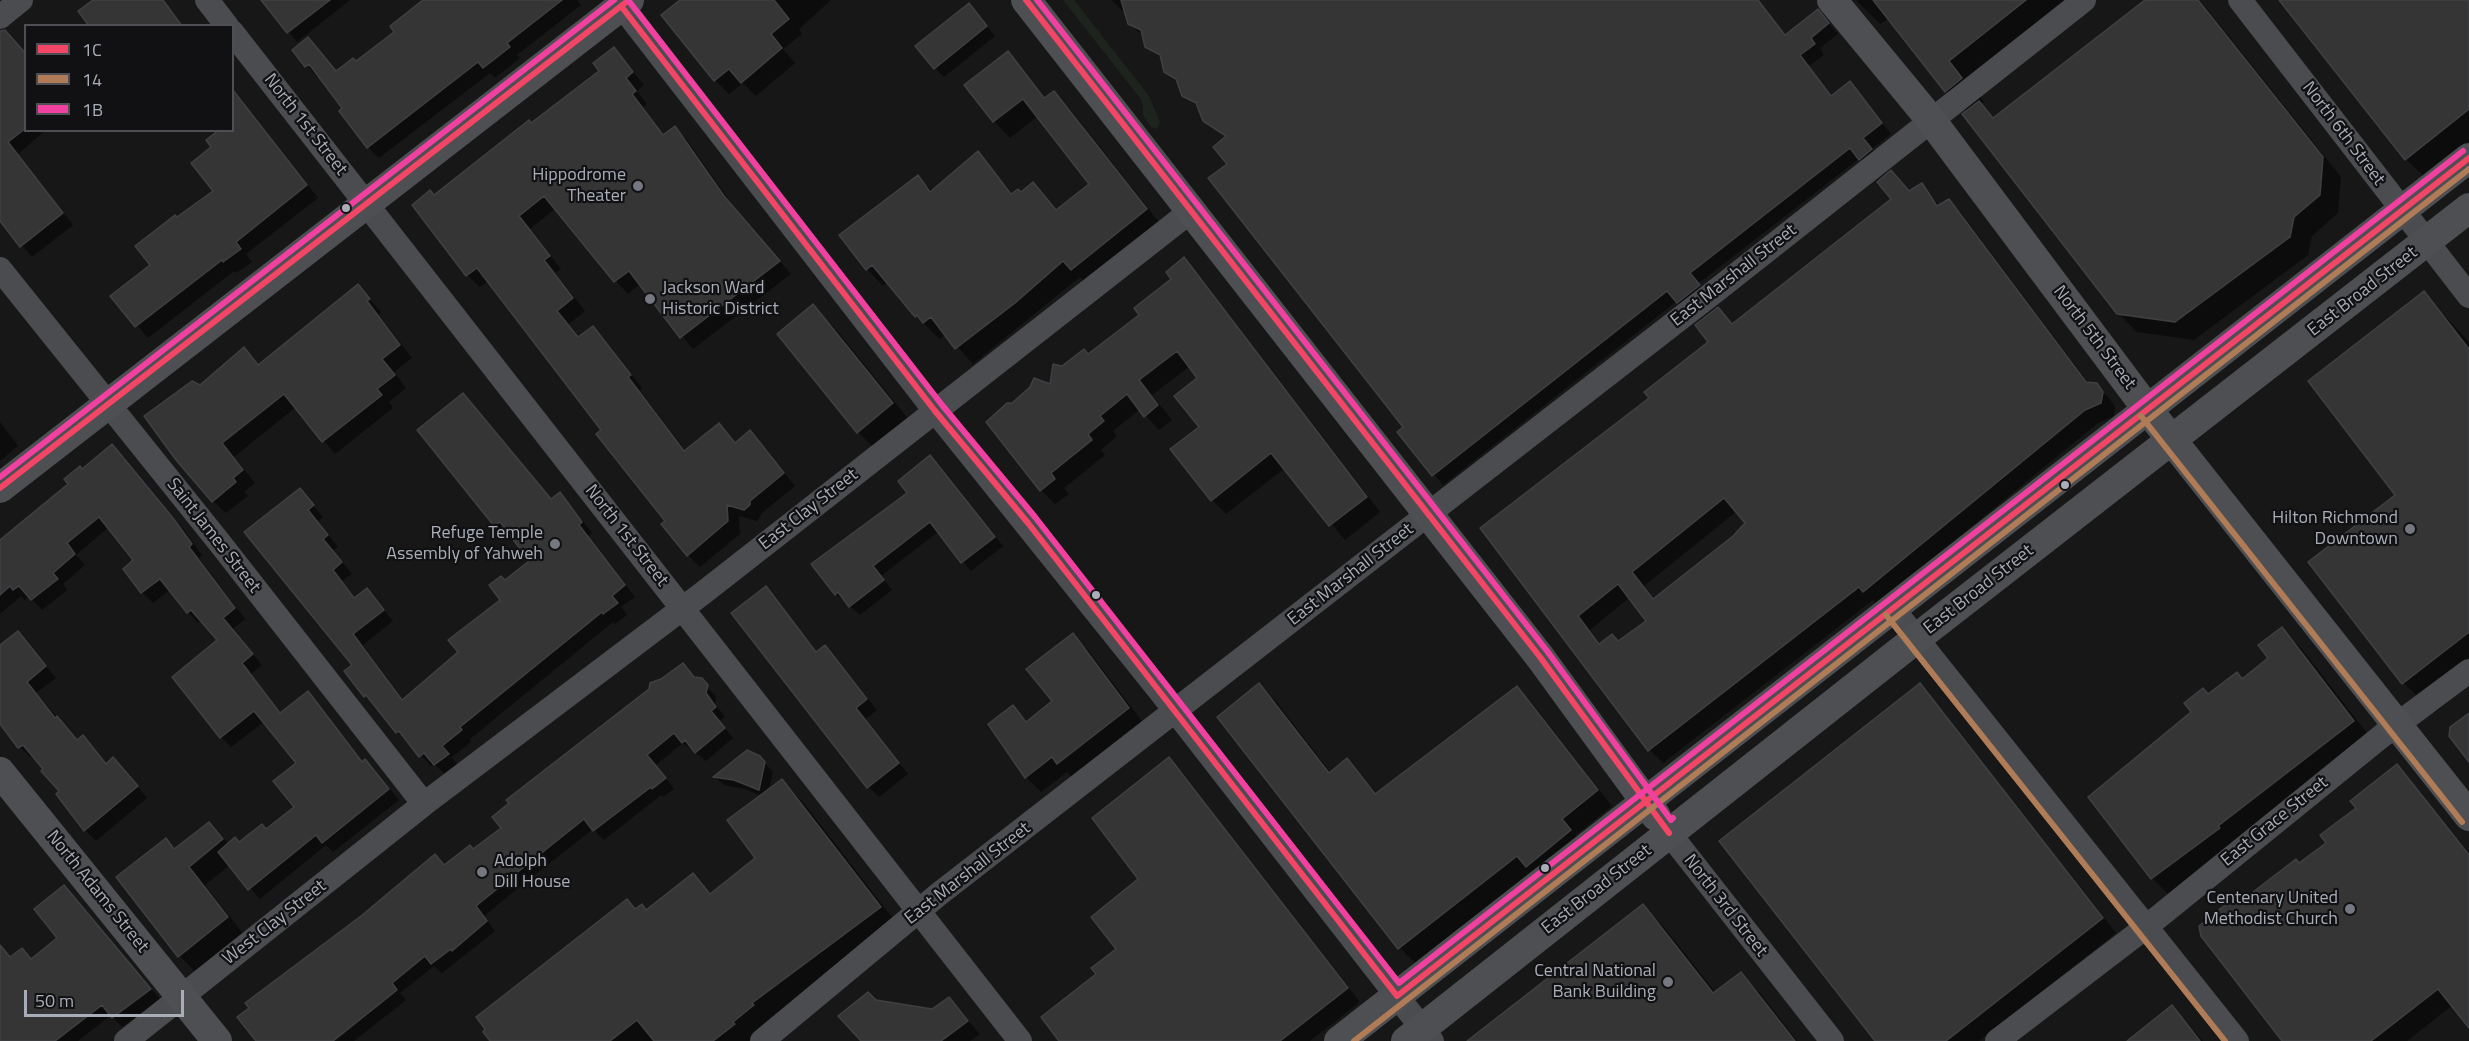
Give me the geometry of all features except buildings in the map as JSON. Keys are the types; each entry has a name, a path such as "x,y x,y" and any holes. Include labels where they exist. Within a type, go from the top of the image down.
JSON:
{"main road":[{"name":"North 3rd Street","path":"1026,0 1540,657 1669,833"},
{"name":"North 5th Street","path":"1832,0 1931,120 2148,410 2469,816"},
{"path":"0,488 368,205 622,2"},
{"path":"1339,1041 2469,158"},
{"name":"East Broad Street","path":"1420,1037 1669,833 2469,208"},
{"name":"North Adams Street","path":"2,778 217,1041"}],"street":[{"path":"0,16 21,0"},
{"path":"207,0 226,24"},
{"name":"East Marshall Street","path":"762,1041 918,911 2084,0"},
{"name":"North 6th Street","path":"2240,0 2469,296"},
{"path":"622,2 935,411 1028,523 1397,996 1420,1037"},
{"name":"North 1st Street","path":"234,35 1020,1041"},
{"name":"East Clay Street","path":"424,804 683,608 1191,211"},
{"name":"Saint James Street","path":"0,269 424,804"},
{"path":"1893,609 2237,1041"},
{"name":"East Grace Street","path":"1997,1041 2146,927 2469,671"},
{"name":"West Clay Street","path":"126,1041 424,804"},
{"name":"North 3rd Street","path":"1669,833 1832,1041"}],"shaded area":[{"path":"1063,0 1074,0 1149,96 1160,122 1157,129 1151,127 1143,115 1140,98"}],"transit line":[{"name":"1B","path":"0,477 614,0"},
{"name":"1B","path":"628,0 942,405 1035,517 1399,983 2463,151"},
{"name":"1C","path":"0,488 629,0"},
{"name":"1C","path":"1026,0 1540,657 1669,833"},
{"name":"1B","path":"1037,0 1547,651 1671,820 1673,818"},
{"name":"1C","path":"621,6 935,411 1028,523 1397,996"},
{"name":"1C","path":"1397,996 2469,158"},
{"name":"14","path":"1354,1041 2469,169"},
{"name":"14","path":"2141,416 2462,822"},
{"name":"14","path":"1886,615 2225,1041"}],"place":[{"name":"Hippodrome Theater","path":"638,186"},
{"name":"Jackson Ward Historic District","path":"650,299"},
{"name":"Hilton Richmond Downtown","path":"2410,529"},
{"name":"Refuge Temple Assembly of Yahweh","path":"555,544"},
{"name":"Adolph Dill House","path":"482,872"},
{"name":"Centenary United Methodist Church","path":"2350,909"},
{"name":"Central National Bank Building","path":"1668,982"}]}
